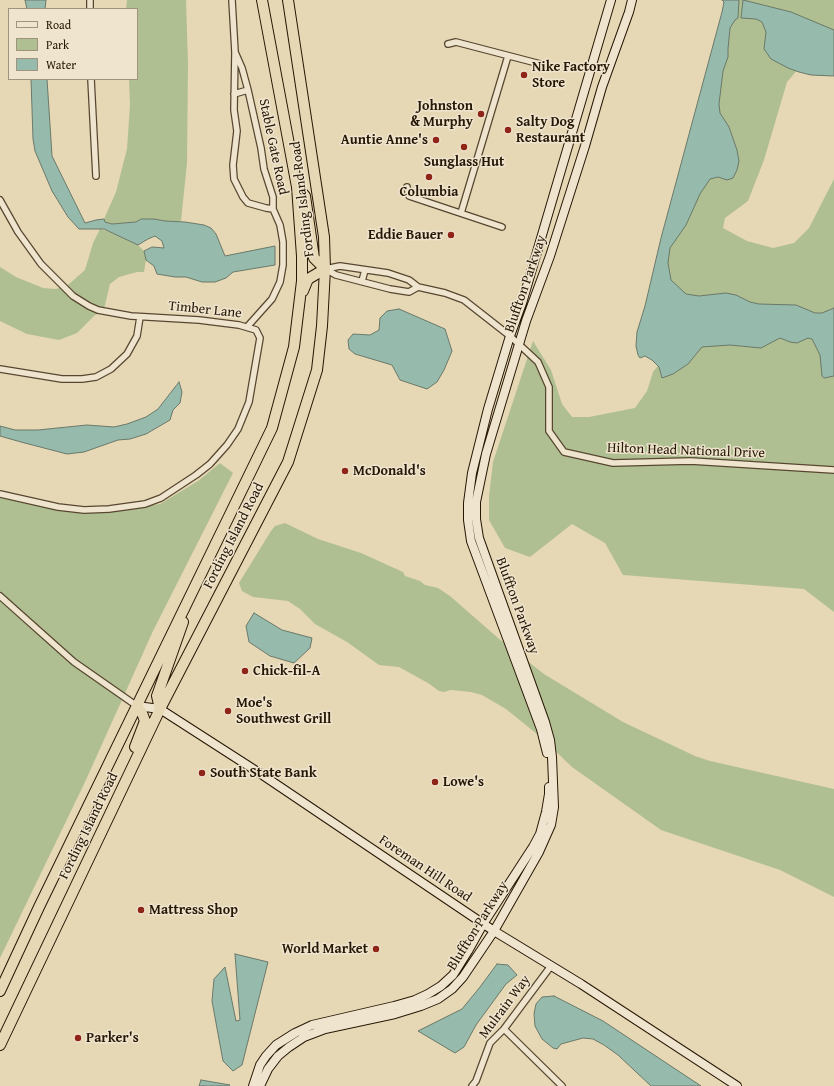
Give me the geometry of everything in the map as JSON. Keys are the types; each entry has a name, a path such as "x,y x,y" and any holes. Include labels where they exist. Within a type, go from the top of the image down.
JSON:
{"highway":[{"name":"Fording Island Road","path":"0,991 39,907 272,428 294,347 302,280 302,256 297,187 262,0"},
{"path":"265,0 265,18"},
{"name":"Fording Island Road","path":"0,1045 160,709 288,462 317,370 322,326 325,269 324,237 288,0"},
{"path":"297,187 305,196 314,258 325,269 308,279 300,298"},
{"path":"160,709 157,696 198,578"},
{"path":"105,823 145,721 137,706"}],"main road":[{"name":"Bluffton Parkway","path":"253,1086 260,1065 266,1056 276,1045 295,1033 312,1025 415,1000 441,986 453,975 483,924 540,834 549,794 546,750 542,729 471,541 468,520 468,503 472,473 488,409 510,336 522,303 611,0"},
{"name":"Bluffton Parkway","path":"260,1086 268,1069 278,1056 289,1046 304,1037 325,1029 395,1014 421,1006 438,999 452,988 463,977 494,931 539,852 551,825 554,807 552,757 545,722 479,538 476,519 476,502 486,454 526,321 550,256 602,87 627,19 632,0"},
{"name":"Foreman Hill Road","path":"137,706 160,709 261,774 483,924 582,984 737,1086"}],"street":[{"name":"Stable Gate Road","path":"232,0 235,52 234,110 237,131 233,165 234,179 243,197 248,203 273,209"},
{"path":"448,44 456,42 548,66"},
{"name":"Stable Gate Road","path":"235,52 242,68 248,90 261,148 264,169 273,197 273,209 280,224 283,242 283,265 280,282 272,299 247,327"},
{"path":"461,213 508,56"},
{"path":"91,80 96,176"},
{"name":"Stable Gate Road","path":"234,94 248,90"},
{"path":"407,187 409,196 502,227"},
{"name":"Timber Lane","path":"0,200 18,232 33,254 53,277 76,299 98,310 116,314 140,317 199,320 247,327 256,330 260,338 252,391 248,409 242,423 222,452 210,464 179,487 161,498 151,503 109,509 74,509 0,494"},
{"name":"Hilton Head National Drive","path":"325,269 340,266 395,276 410,280 418,287 445,293 464,300 510,336 538,362 549,387 549,431 564,452 613,463 691,461 834,470"},
{"name":"Hilton Head National Drive","path":"325,269 336,275 409,292 418,287"},
{"path":"362,282 365,270"},
{"path":"0,369 66,379 82,379 100,375 118,364 127,354 137,336 140,317"},
{"path":"0,596 74,662 137,706"},
{"name":"Mulrain Way","path":"472,1086 476,1081 490,1043 504,1029 551,966"},
{"path":"504,1029 562,1086"}],"green space":[{"path":"127,0 186,0 188,64 187,163 181,221 141,219 136,222 112,224 104,222 116,192 127,149 130,105 129,80 138,80 138,8 126,8"},
{"path":"726,0 834,0 834,54 811,54 787,82 764,160 748,201 725,218 723,228 747,241 773,248 794,243 809,228 834,179 834,326 758,316 660,286"},
{"path":"100,229 138,245 144,251 146,260 144,272 137,272 119,277 110,284 104,309 94,316 77,333 59,340 27,334 0,321 0,267 16,277 43,288 56,289 68,285 85,270 93,243"},
{"path":"834,335 834,612 804,589 623,575 605,543 572,524 530,557 505,548 489,520 489,496 493,462 533,341 551,370 562,404 572,417 589,417 635,408 647,391 653,372 670,350 693,338"},
{"path":"220,463 233,473 153,631 85,782 0,958 0,496 74,512 109,511 160,504 198,481"},
{"path":"285,523 318,539 361,553 403,572 405,576 420,581 425,585 438,588 450,596 498,638 544,674 623,722 695,756 710,761 834,789 834,897 780,870 661,830 572,767 543,739 506,709 482,695 471,692 451,690 444,692 439,691 428,683 399,667 379,665 347,642 315,624 300,609 288,601 253,597 242,591 239,583 271,531 275,526"}],"water":[{"path":"25,0 46,0 45,8 27,8"},
{"path":"722,0 739,0 738,18 730,28 728,57 723,71 719,104 720,113 729,127 739,161 733,178 727,180 718,177 710,179 700,194 686,225 670,248 668,263 671,280 686,294 699,296 726,293 736,295 750,302 759,304 796,305 815,313 822,313 834,308 834,376 824,378 822,376 820,355 812,339 808,338 797,343 780,338 761,348 730,345 702,347 688,364 673,374 662,378 659,367 652,360 645,356 640,358 638,355 636,346 637,332 722,12 724,2"},
{"path":"743,0 791,12 834,30 834,76 811,75 799,72 771,59 764,49 766,32 762,22 756,19 741,18"},
{"path":"31,80 47,80 52,156 85,223 104,219 105,222 112,224 136,222 141,219 154,219 204,225 211,228 216,234 225,256 275,246 275,265 233,272 226,278 215,282 202,282 186,277 157,274 154,266 146,260 144,251 152,247 164,248 162,241 155,236 138,245 104,229 79,229 68,217 52,191 35,151 33,139"},
{"path":"399,309 445,329 452,351 437,382 427,389 400,380 392,365 355,354 349,349 348,340 353,334 370,335 379,330 380,318 387,311"},
{"path":"179,382 182,392 180,403 173,410 170,420 146,434 130,439 118,440 84,452 67,454 0,436 0,426 15,430 38,430 87,425 114,427 127,424 146,417 158,409"},
{"path":"254,613 282,630 312,638 310,648 294,663 270,656 249,642 246,626"},
{"path":"235,954 268,962 242,1065 233,1071 223,1061 212,1001 214,979 225,967 236,1021 240,1020"},
{"path":"497,964 508,965 517,975 506,984 476,1025 464,1047 455,1053 418,1031 462,1009"},
{"path":"554,996 603,1021 701,1086 651,1086 618,1055 593,1039 583,1038 561,1044 557,1049 553,1048 542,1039 535,1026 534,1014 536,1004 542,997"},
{"path":"201,1080 230,1085 199,1086"}],"place":[{"name":"Nike Factory Store","path":"524,75"},
{"name":"Johnston & Murphy","path":"481,114"},
{"name":"Salty Dog Restaurant","path":"508,130"},
{"name":"Auntie Anne's","path":"436,140"},
{"name":"Sunglass Hut","path":"464,147"},
{"name":"Columbia","path":"429,177"},
{"name":"Eddie Bauer","path":"451,235"},
{"name":"McDonald's","path":"345,471"},
{"name":"Chick-fil-A","path":"245,671"},
{"name":"Moe's Southwest Grill","path":"228,711"},
{"name":"South State Bank","path":"202,773"},
{"name":"Lowe's","path":"435,782"},
{"name":"Mattress Shop","path":"141,910"},
{"name":"World Market","path":"376,949"},
{"name":"Parker's","path":"78,1038"}]}
